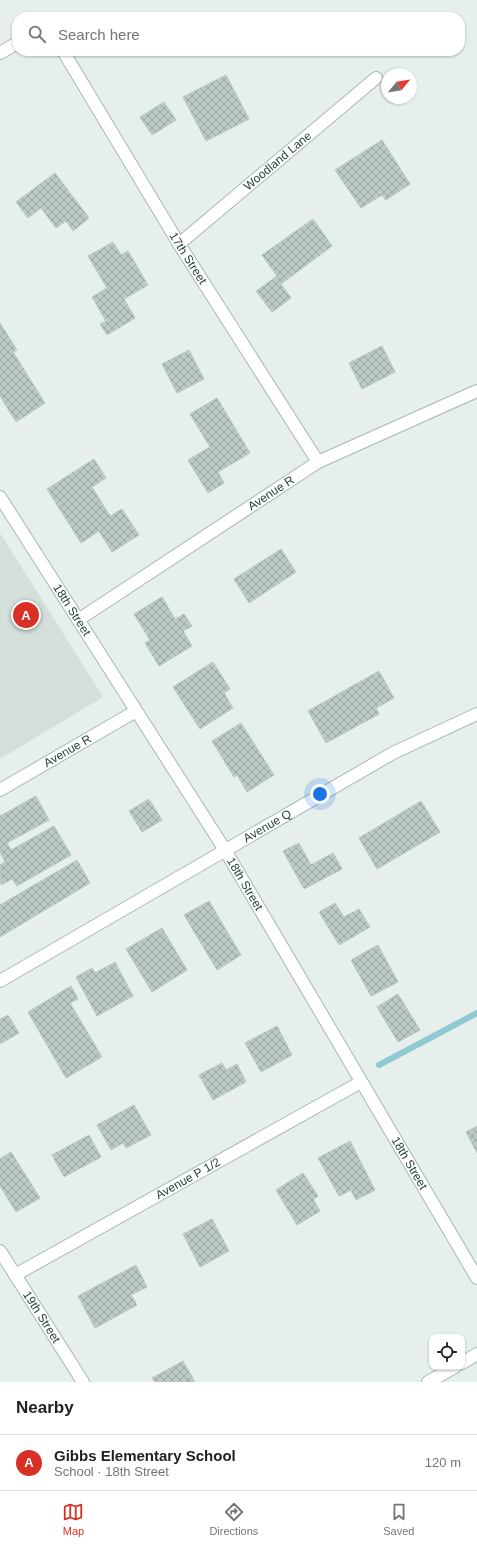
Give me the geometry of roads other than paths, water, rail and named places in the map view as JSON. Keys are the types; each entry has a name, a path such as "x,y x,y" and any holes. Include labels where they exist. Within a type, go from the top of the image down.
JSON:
{"street":[{"path":"0,54 12,46"},
{"name":"17th Street","path":"66,56 179,244 318,462"},
{"name":"Woodland Lane","path":"179,244 376,78"},
{"name":"Avenue R","path":"78,620 318,462 477,391"},
{"name":"18th Street","path":"0,497 225,850 477,1278"},
{"name":"Avenue R","path":"0,790 136,711"},
{"name":"Avenue Q","path":"0,981 393,753 477,714"},
{"name":"Avenue P 1/2","path":"15,1275 361,1082"},
{"name":"19th Street","path":"0,1251 83,1382"},
{"path":"465,1361 477,1354"},
{"path":"428,1382 450,1370"}],"waterway":[{"path":"379,1065 477,1013"}],"place":[{"name":"Gibbs Elementary School","path":"26,615"}]}
